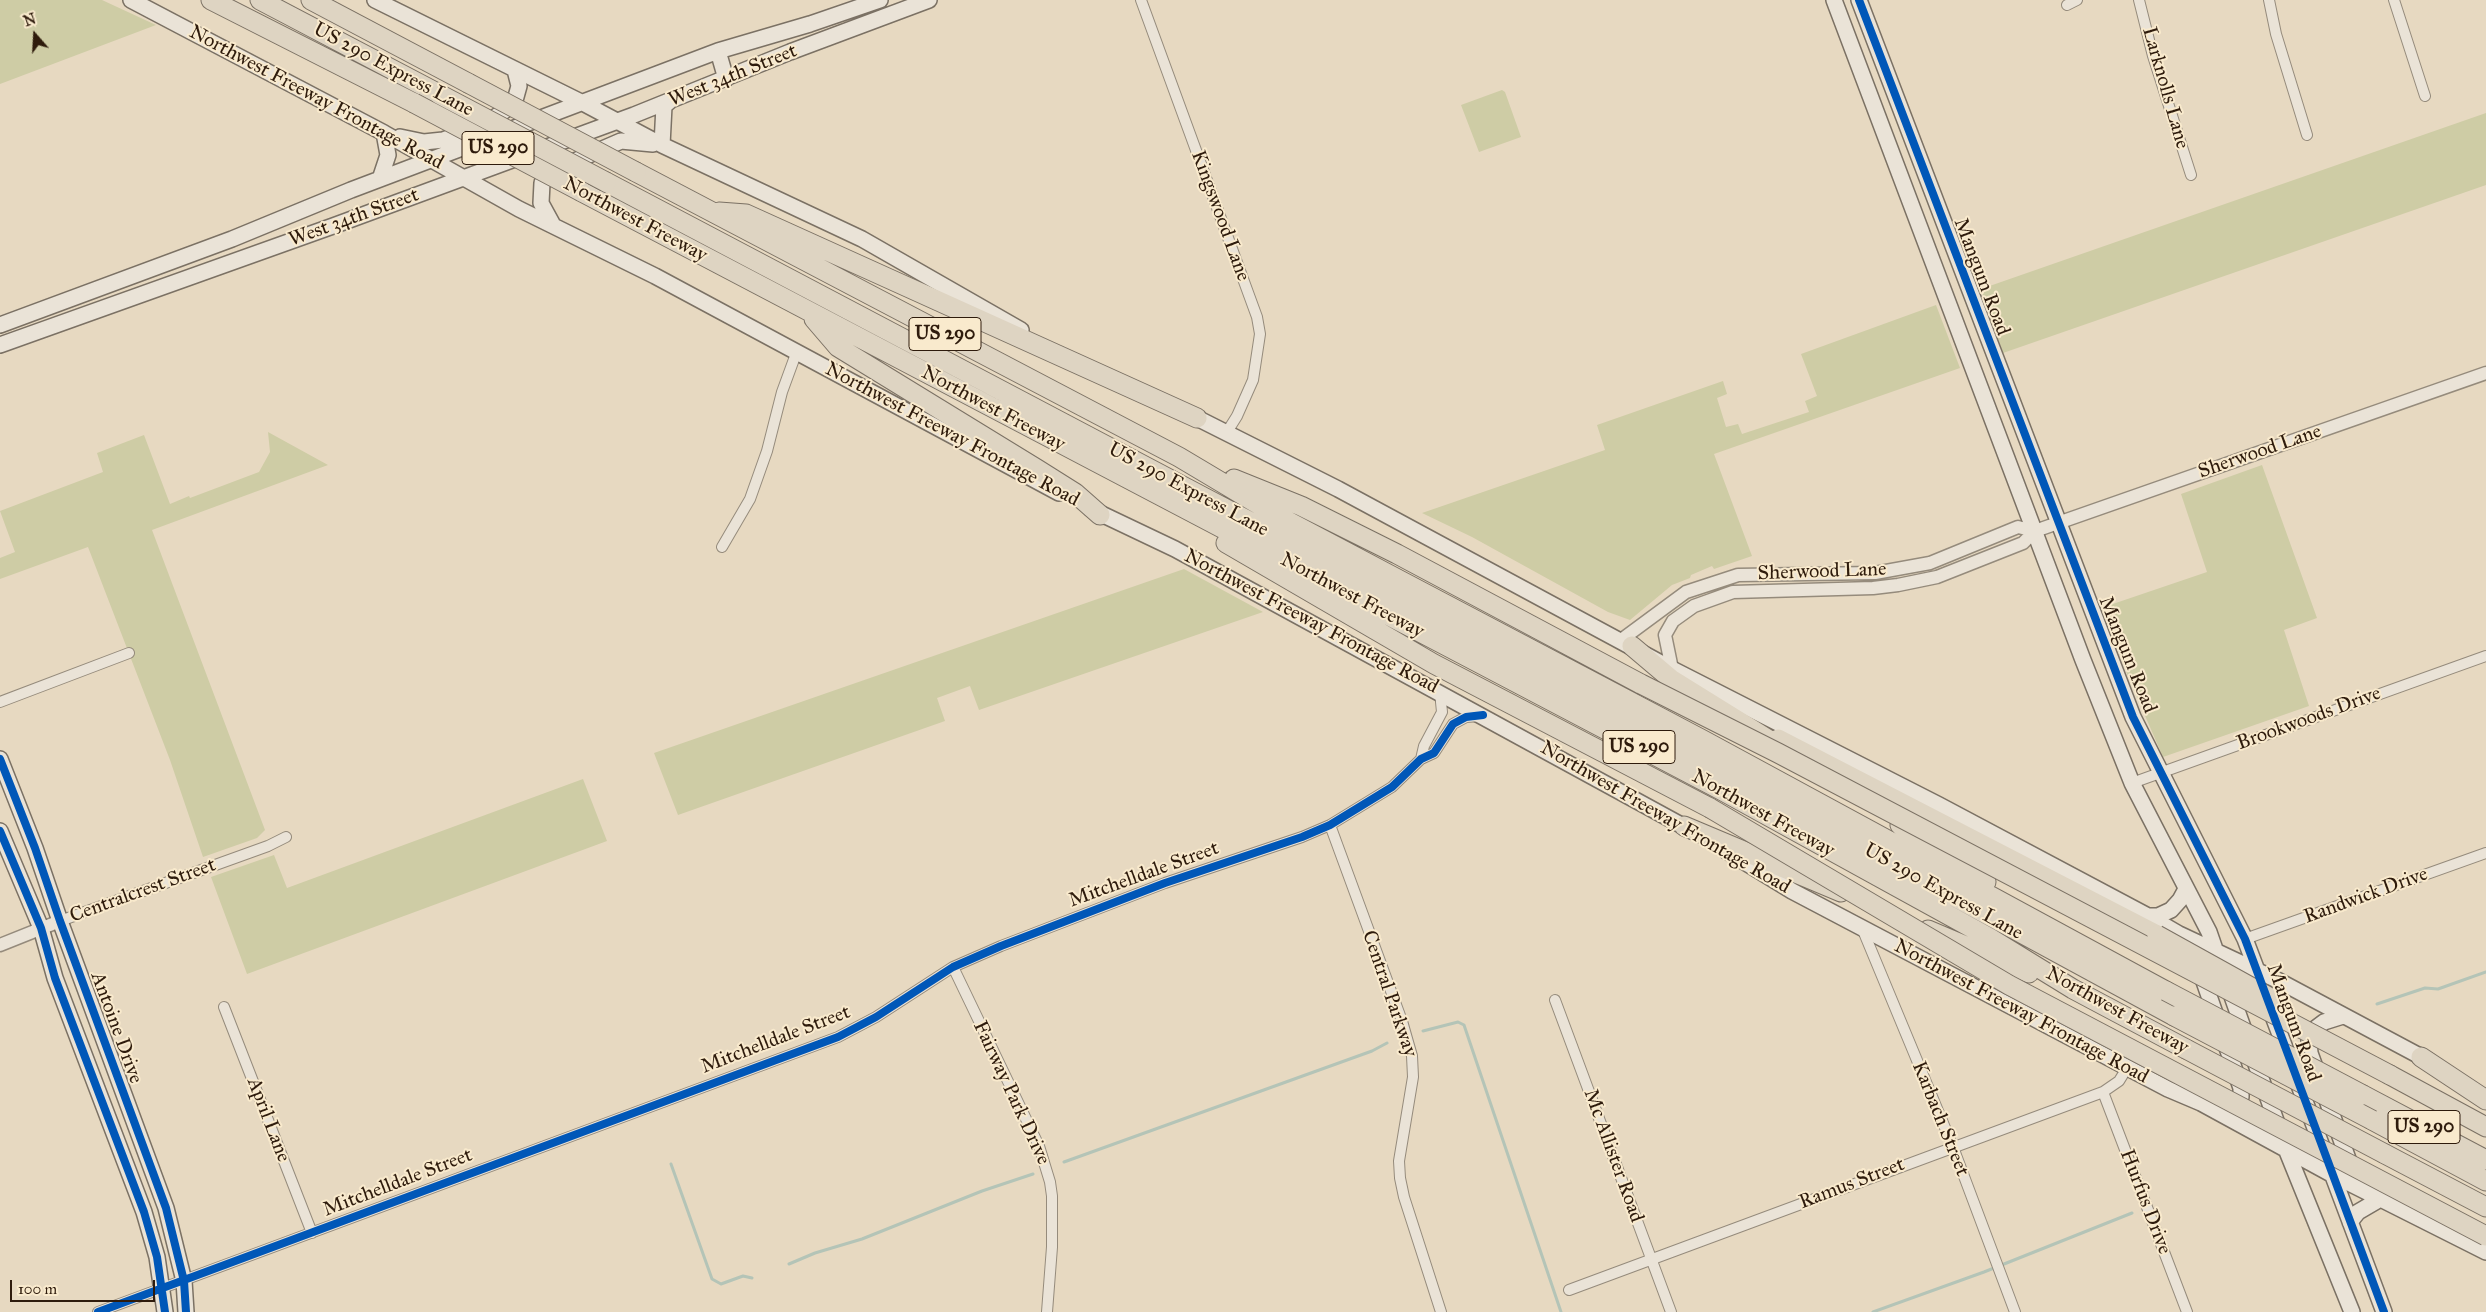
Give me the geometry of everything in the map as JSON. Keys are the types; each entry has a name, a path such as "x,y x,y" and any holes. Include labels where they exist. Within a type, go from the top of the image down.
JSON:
{"highway":[{"name":"Northwest Freeway","path":"211,0 414,103 1721,790 1990,938 2073,989 2486,1207"},
{"name":"US 290 Express Lane","path":"260,0 1721,770 2174,1016 2486,1180"},
{"name":"Northwest Freeway","path":"311,0 1179,457 1278,516 1712,745 2024,915 2486,1160"},
{"path":"712,211 746,214 1197,418"},
{"path":"807,311 838,347 1075,493 1100,515"},
{"path":"1179,457 1301,506 1397,554 2486,1127"},
{"path":"1199,516 1217,538 1387,638 1710,808 1891,918 2010,985 2486,1236"},
{"path":"1626,643 1671,679 1747,724 2005,894 2024,915"},
{"path":"1747,724 2156,935 2486,1114"},
{"path":"1684,826 2030,974 2073,989"},
{"path":"2421,1057 2486,1100"}],"main road":[{"name":"Northwest Freeway Frontage Road","path":"131,0 384,134 519,209 797,351 1100,515 1175,549 1684,826 1792,891 2127,1068 2201,1103 2331,1174 2486,1252"},
{"path":"375,0 619,121 662,145 862,239 1043,343 1227,432 1672,668 1828,747 2179,934 2258,973 2280,981 2342,1016 2486,1090"},
{"name":"West 34th Street","path":"0,325 232,239 380,179 718,51 880,0"},
{"name":"West 34th Street","path":"0,345 292,241 619,121 827,38 929,0"},
{"name":"Mangum Road","path":"1834,0 2083,660 2132,783 2209,932 2286,1149 2352,1312"},
{"name":"Mangum Road","path":"1859,0 2133,717 2245,939 2350,1222 2380,1311"},
{"path":"821,20 827,38"},
{"path":"718,51 726,79"},
{"path":"380,179 388,155 384,134 424,142 443,140 484,125 514,104 519,86 516,70"},
{"path":"1867,88 1889,80"},
{"path":"662,145 664,106 671,100"},
{"path":"553,225 541,203 542,183 561,167 621,141 662,145"},
{"path":"283,217 292,241"},
{"path":"59,303 66,321"},
{"path":"1987,402 2009,395"},
{"path":"2083,660 2107,651"},
{"name":"Antoine Drive","path":"0,759 36,848 60,921 166,1208 184,1281 186,1312"},
{"name":"Antoine Drive","path":"0,831 41,928 55,978 144,1212 163,1288 165,1312"},
{"path":"2148,916 2158,916 2171,910 2180,900 2186,889"},
{"path":"2179,934 2200,968 2241,1088 2241,1097 2237,1104 2224,1107 2201,1103"},
{"path":"2342,1016 2324,1022 2312,1031 2309,1040 2310,1053 2347,1158 2354,1174 2367,1191"},
{"path":"104,1107 125,1098"},
{"path":"2350,1222 2358,1212 2382,1198"}],"street":[{"name":"Kingswood Lane","path":"1141,0 1257,316 1260,334 1254,380 1237,416 1227,432"},
{"path":"2067,5 2077,0"},
{"name":"Larknolls Lane","path":"2139,0 2155,64 2191,175"},
{"path":"2269,0 2276,34 2307,135"},
{"path":"2394,0 2425,96"},
{"path":"722,547 750,499 767,451 782,392 797,351"},
{"name":"Sherwood Lane","path":"1672,668 1665,635 1673,621 1694,606 1733,592 1873,588 1937,577 2023,544 2034,531 2057,522 2486,372"},
{"name":"Sherwood Lane","path":"1626,643 1686,592 1738,575 1875,573 1930,563 2018,527 2034,531"},
{"path":"0,702 129,653"},
{"name":"Brookwoods Drive","path":"2132,783 2486,656"},
{"name":"Mitchelldale Street","path":"1421,759 1424,746 1442,712 1440,692"},
{"name":"Mitchelldale Street","path":"98,1312 620,1116 838,1038 876,1018 953,967 1001,946 1165,883 1275,844 1302,837 1330,825 1392,787 1421,759 1434,753 1454,724 1466,717 1483,716"},
{"name":"Central Parkway","path":"1330,825 1402,1021 1412,1056 1414,1066 1412,1088 1400,1161 1400,1178 1404,1197 1441,1312"},
{"name":"Centralcrest Street","path":"0,945 41,928 268,846 286,837"},
{"name":"Randwick Drive","path":"2245,939 2486,853"},
{"name":"Karbach Street","path":"1862,928 1952,1147 2015,1312"},
{"name":"Fairway Park Drive","path":"953,967 1039,1146 1050,1182 1052,1196 1052,1248 1047,1312"},
{"name":"Mc Allister Road","path":"1555,1000 1671,1312"},
{"name":"April Lane","path":"224,1007 312,1233"},
{"name":"Ramus Street","path":"1569,1290 2103,1092 2119,1081 2127,1068"},
{"name":"Hurfus Drive","path":"2103,1092 2187,1312"}],"shaded area":[{"path":"0,0 102,0 156,25 0,84"},
{"path":"1502,90 1505,92 1521,137 1479,152 1461,105"},
{"path":"2486,113 2486,185 2003,353 1981,289"},
{"path":"1936,305 1960,368 1714,454 1752,556 1714,569 1712,566 1691,575 1690,578 1672,585 1630,620 1608,612 1472,537 1422,513 1605,450 1597,425 1723,381 1727,394 1717,398 1726,427 1738,424 1742,434 1809,412 1805,401 1817,396 1801,354"},
{"path":"268,432 328,465 152,530 265,830 257,838 203,857 170,760 88,547 0,579 0,558 15,552 0,511 103,472 97,453 144,435 170,504 259,472 270,452"},
{"path":"2262,465 2317,618 2284,630 2309,706 2163,757 2101,608 2207,572 2181,494"},
{"path":"1184,569 1263,612 979,710 970,686 937,698 945,721 678,815 654,753"},
{"path":"583,779 607,841 247,974 211,877 274,855 287,888"}],"waterway":[{"path":"2377,1004 2425,988 2438,989 2486,972"},
{"path":"1423,1031 1458,1022 1464,1025 1561,1312"},
{"path":"1064,1162 1372,1051 1387,1043"},
{"path":"671,1164 712,1279 721,1284 743,1276 752,1278"},
{"path":"789,1264 815,1253 862,1239 982,1191 1033,1174"},
{"path":"1873,1312 1984,1272 2132,1213"}],"cycle path":[{"path":"1859,0 2133,717 2245,939 2384,1312"},
{"path":"98,1312 838,1037 876,1017 953,967 1001,946 1165,883 1302,837 1330,825 1392,787 1421,759 1434,753 1453,724 1466,717 1483,715"},
{"path":"0,759 35,848 166,1208 184,1281 186,1312"},
{"path":"0,831 41,928 55,978 144,1212 157,1257 165,1312"}]}
